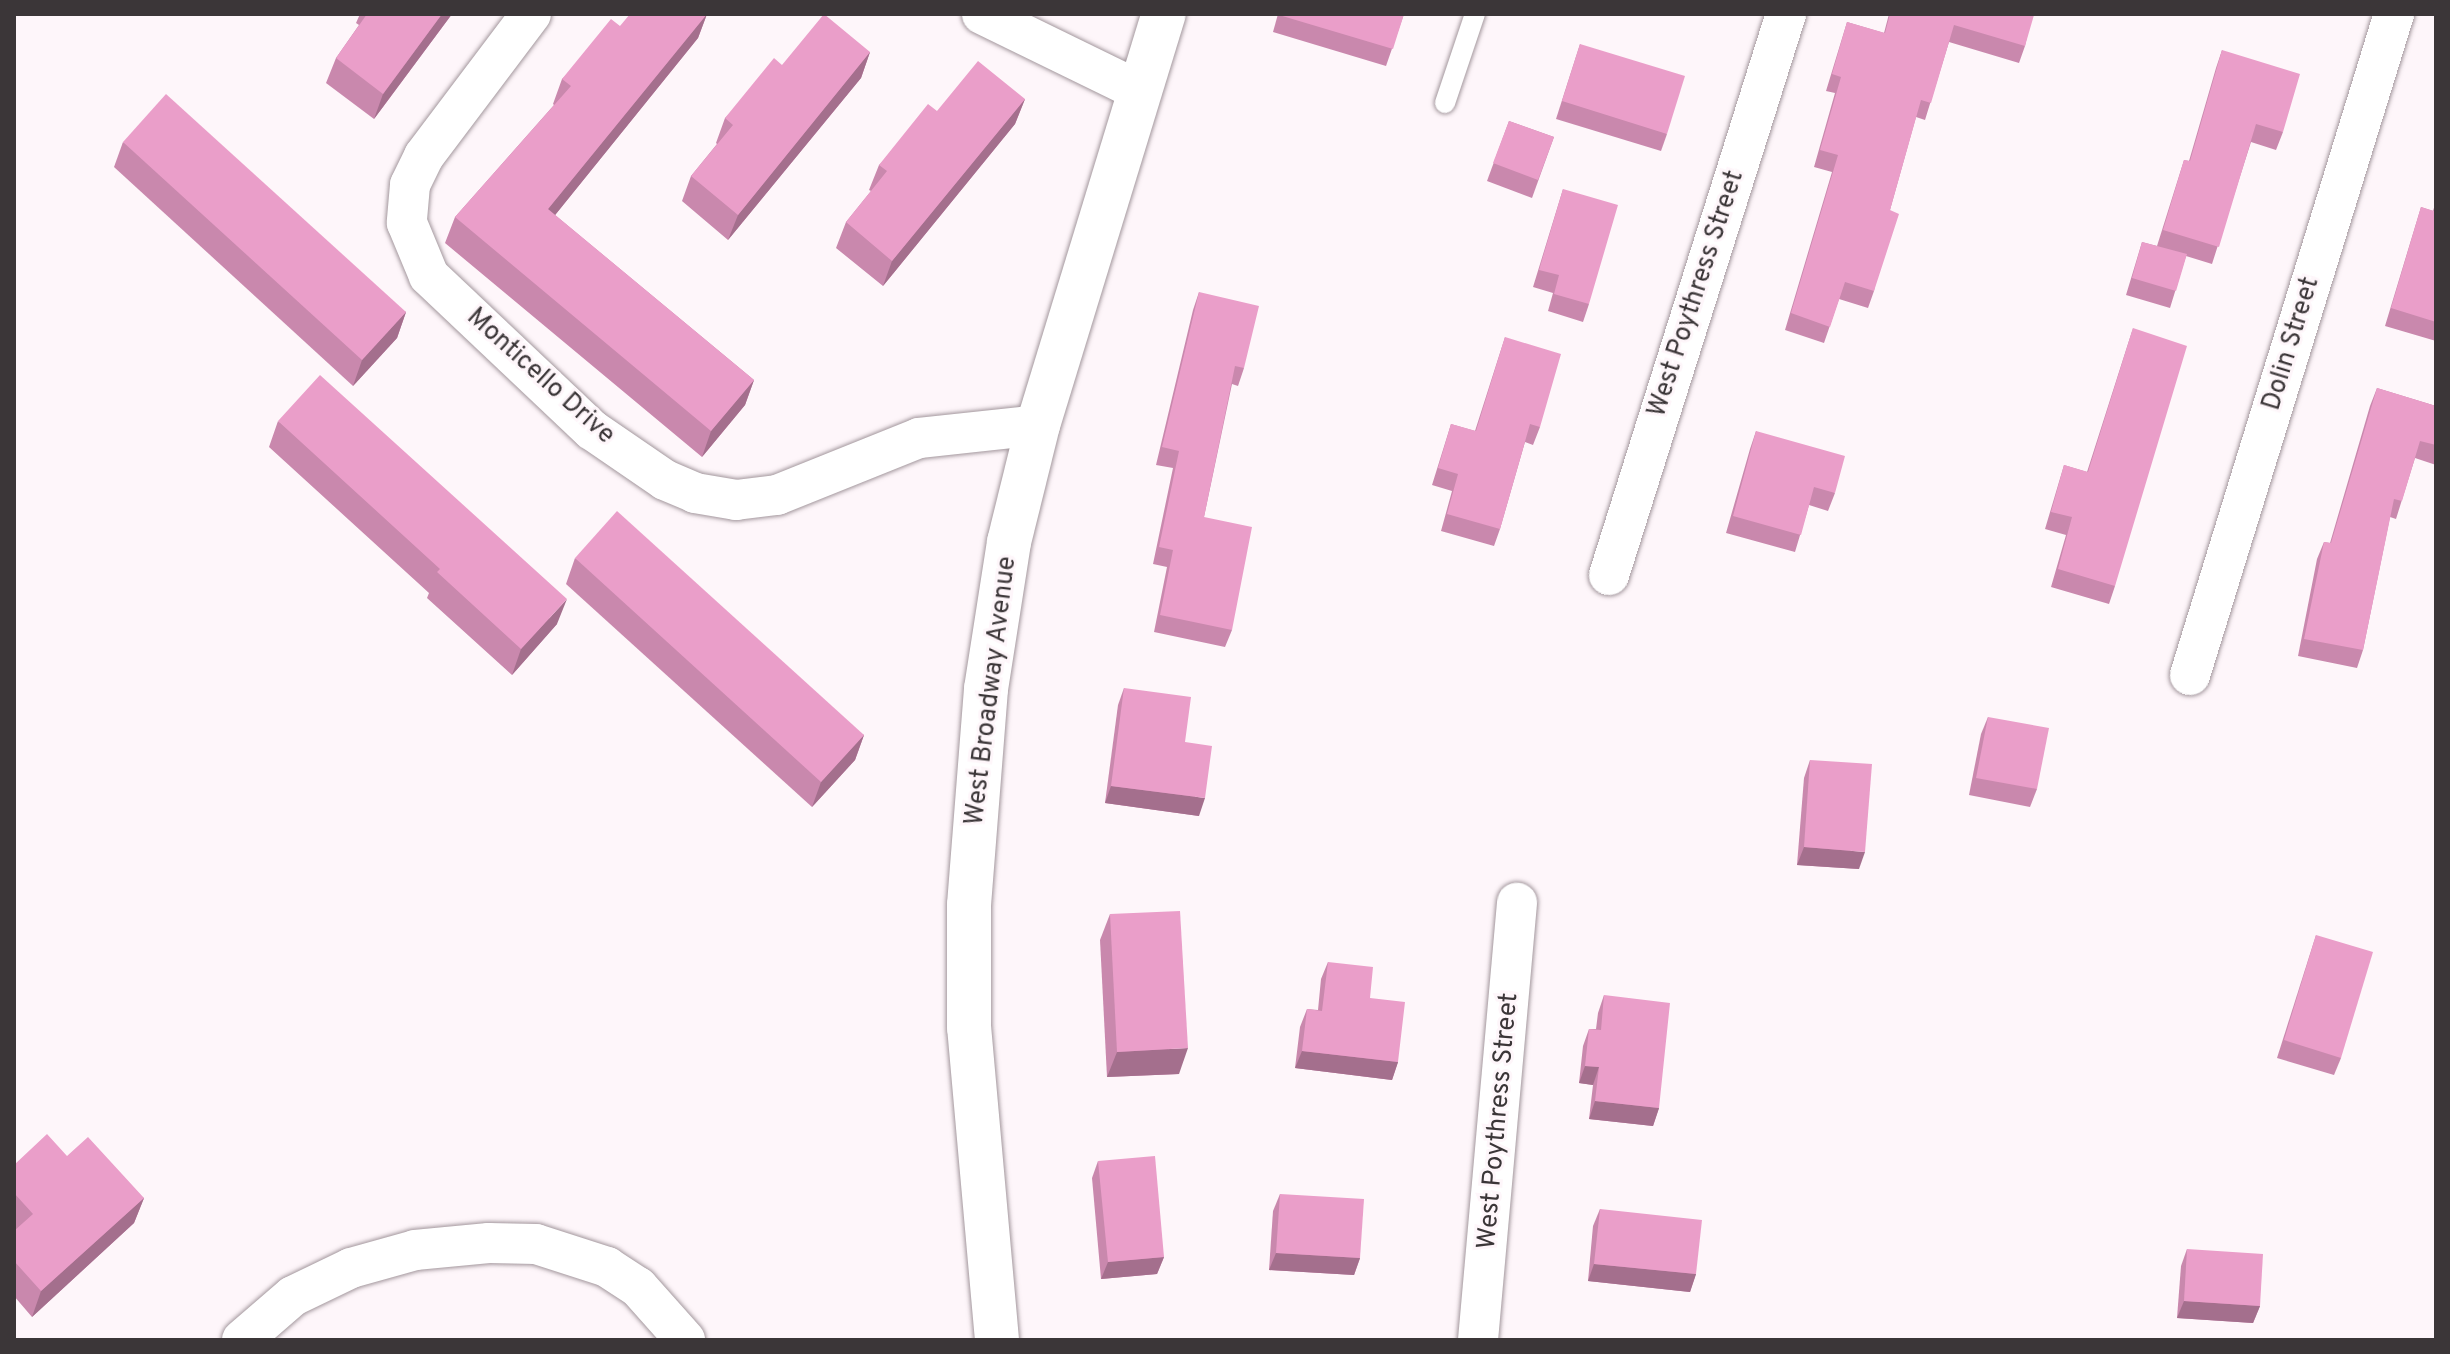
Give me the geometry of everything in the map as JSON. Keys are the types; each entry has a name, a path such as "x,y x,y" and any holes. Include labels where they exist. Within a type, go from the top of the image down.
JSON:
{"main road":[{"name":"West Broadway Avenue","path":"997,1340 969,1028 969,905 986,689 1009,542 1038,425 1164,14"}],"street":[{"name":"Monticello Drive","path":"531,14 424,156 410,185 407,223 429,276 592,430 665,480 695,493 736,500 777,495 919,438 1038,425"},
{"path":"982,14 1140,91"},
{"name":"West Poythress Street","path":"1609,575 1786,14"},
{"name":"Dolin Street","path":"2190,675 2394,14"},
{"name":"West Poythress Street","path":"1478,1340 1517,903"},
{"path":"242,1340 293,1296 351,1268 415,1250 489,1243 536,1244 607,1267 638,1287 685,1340"}],"lane":[{"path":"1445,103 1475,14"}],"building":[{"path":"367,14 442,14 383,94 336,58"},
{"path":"630,14 707,14 548,209 754,380 711,431 455,217 571,86 562,79 611,19 620,26"},
{"path":"824,14 870,52 738,215 691,176 733,125 725,118 774,58 782,65"},
{"path":"1279,14 1404,14 1393,49"},
{"path":"1890,14 2034,15 2025,46 1954,25 1931,103 1921,100 1890,210 1899,214 1874,291 1845,282 1830,327 1791,313 1838,155 1820,150 1841,77 1832,74 1847,22 1885,33"},
{"path":"1580,44 1685,76 1667,134 1562,101"},
{"path":"2222,50 2300,74 2283,132 2256,124 2219,247 2163,230 2184,160 2190,161"},
{"path":"978,61 1025,99 892,261 846,222 887,171 879,165 928,104 937,111"},
{"path":"166,94 406,312 362,360 123,142"},
{"path":"1509,121 1554,137 1538,180 1493,163"},
{"path":"1563,189 1618,205 1589,304 1554,294 1559,275 1539,270"},
{"path":"2436,204 2436,322 2391,308 2421,207 2434,211"},
{"path":"2142,242 2187,254 2176,291 2132,278"},
{"path":"1199,292 1259,306 1244,368 1235,366 1204,517 1252,527 1232,630 1160,615 1173,550 1159,547 1179,451 1162,447"},
{"path":"2133,328 2187,346 2115,586 2058,569 2072,517 2051,512 2064,465 2088,472"},
{"path":"1505,337 1561,354 1540,427 1530,424 1500,529 1447,514 1458,474 1438,468 1451,424 1476,431"},
{"path":"320,375 567,599 521,649 437,572 440,569 278,421"},
{"path":"2377,388 2436,406 2436,445 2420,441 2402,501 2394,499 2363,650 2304,639 2324,542 2331,543"},
{"path":"1756,431 1845,456 1835,493 1814,487 1801,535 1733,516"},
{"path":"617,511 864,735 821,782 575,558"},
{"path":"1124,688 1191,697 1185,742 1212,746 1205,798 1111,786"},
{"path":"1988,717 2049,728 2037,789 1976,778"},
{"path":"1810,760 1872,764 1865,852 1804,847"},
{"path":"1180,911 1188,1048 1117,1052 1110,914"},
{"path":"2316,935 2373,952 2341,1058 2284,1040"},
{"path":"1328,962 1373,967 1370,998 1405,1002 1398,1062 1302,1051 1307,1009 1322,1011"},
{"path":"1604,995 1670,1003 1659,1108 1595,1101 1599,1067 1585,1066 1589,1029 1601,1030"},
{"path":"47,1134 67,1156 88,1137 144,1198 41,1291 14,1261 14,1231 33,1214 14,1193 14,1165"},
{"path":"1155,1156 1164,1257 1108,1262 1098,1161"},
{"path":"1280,1194 1364,1199 1360,1258 1276,1253"},
{"path":"1600,1209 1702,1220 1696,1274 1594,1264"},
{"path":"2187,1249 2263,1254 2260,1306 2184,1301"}]}
